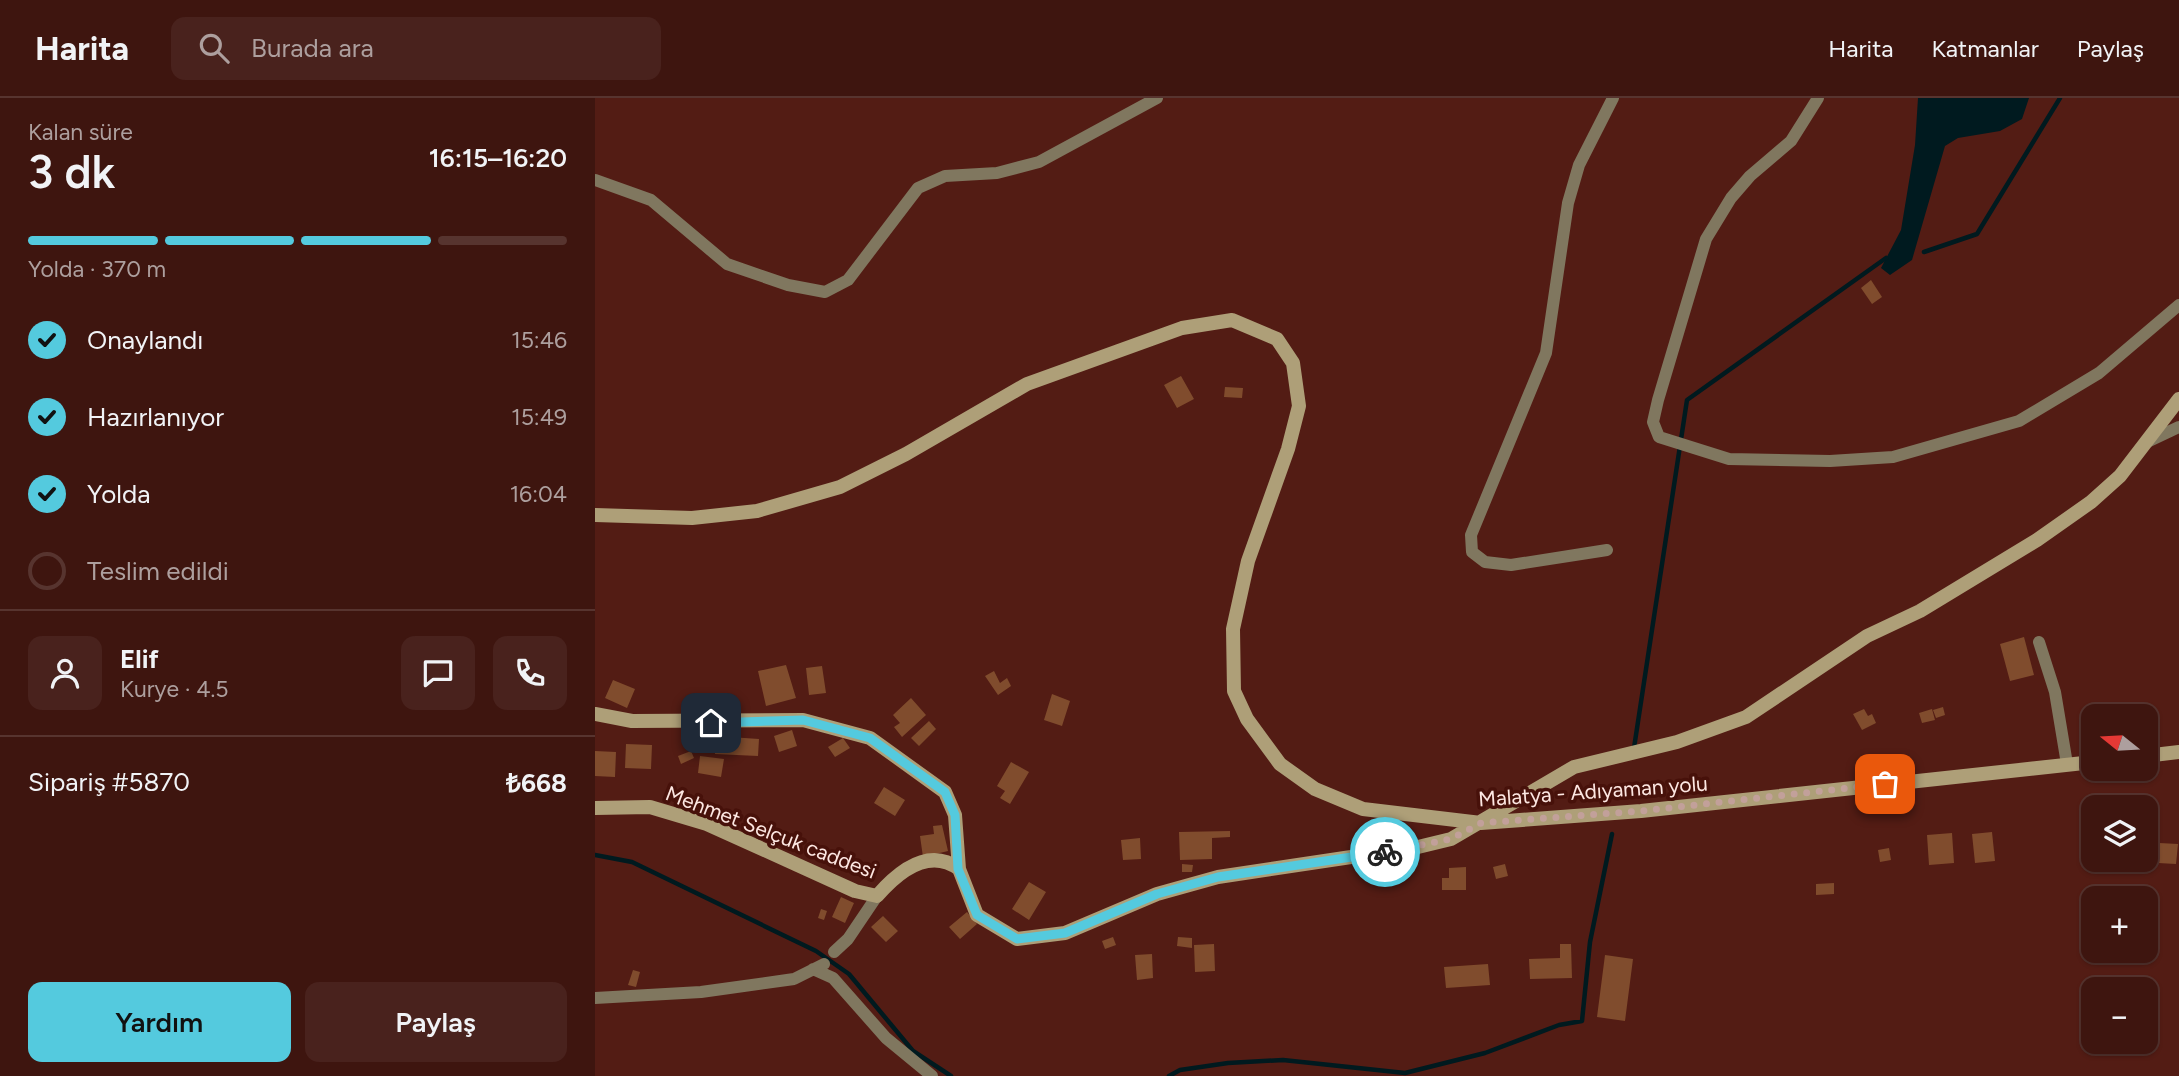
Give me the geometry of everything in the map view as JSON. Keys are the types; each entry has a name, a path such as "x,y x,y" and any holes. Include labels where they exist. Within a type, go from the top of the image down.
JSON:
{"main road":[{"name":"Malatya - Adıyaman yolu","path":"595,515 692,518 757,511 840,488 906,454 1027,384 1182,328 1232,320 1277,339 1293,363 1299,406 1288,449 1248,561 1233,629 1234,691 1247,719 1280,764 1315,789 1363,809 1481,823 1641,811 2081,763"},
{"path":"595,714 632,721 803,720 870,738 945,792 955,815 958,869 977,915 1017,939 1065,933 1157,894 1218,877 1418,847 1451,839 1574,767 1677,742 1746,717 1867,636 1920,611 2037,540 2091,502 2120,476 2179,399"},
{"path":"2158,754 2179,752"},
{"name":"Mehmet Selçuk caddesi","path":"595,808 650,807 707,824 855,891 877,896 898,872 925,861 951,864 958,869"}],"street":[{"path":"595,180 652,200 727,264 788,285 825,292 848,280 918,188 945,176 997,173 1039,162 1157,98"},
{"path":"1607,550 1511,565 1485,562 1472,552 1471,535 1546,354 1568,203 1579,165 1613,98"},
{"path":"1818,98 1791,141 1750,176 1731,198 1706,239 1693,274 1653,422 1656,433 1671,443 1730,459 1830,461 1893,457 1955,441 2019,421 2099,373 2179,305"},
{"path":"2149,441 2179,427"},
{"path":"2039,642 2055,692 2067,764"},
{"path":"835,953 848,939 877,896"},
{"path":"595,998 701,992 794,979 818,966 833,978 886,1038 932,1076"}],"water":[{"path":"1918,98 2029,98 2022,119 2000,131 1958,138 1945,146 1912,260 1890,275 1881,268 1901,230 1915,145"}],"building":[{"path":"1871,280 1882,297 1872,304 1861,288"},
{"path":"1181,376 1194,399 1177,408 1164,385"},
{"path":"1225,387 1243,388 1242,398 1224,397"},
{"path":"2024,637 2034,675 2010,681 2000,644"},
{"path":"786,665 796,698 766,706 758,671"},
{"path":"822,666 826,693 809,695 806,668"},
{"path":"994,671 1000,683 1007,678 1011,686 998,695 985,676"},
{"path":"613,680 635,689 627,708 605,698"},
{"path":"1052,694 1070,701 1062,726 1044,720"},
{"path":"911,698 926,715 902,737 894,727 900,723 893,715"},
{"path":"1943,707 1945,715 1936,718 1933,710"},
{"path":"1864,709 1868,716 1872,714 1876,723 1862,730 1853,714"},
{"path":"1932,709 1935,720 1922,723 1919,713"},
{"path":"929,721 936,729 919,746 911,738"},
{"path":"792,730 797,746 779,752 774,736"},
{"path":"715,736 759,739 758,756 715,754"},
{"path":"843,738 850,748 835,757 828,747"},
{"path":"626,744 652,745 651,769 625,768"},
{"path":"595,751 616,752 615,777 595,776"},
{"path":"691,751 694,758 681,764 678,756"},
{"path":"700,756 724,759 721,777 698,773"},
{"path":"1011,762 1029,772 1010,804 1000,798 1005,791 997,786"},
{"path":"884,787 905,800 895,816 874,803"},
{"path":"942,825 948,851 923,857 920,836 934,834 933,826"},
{"path":"1230,831 1230,837 1212,838 1212,859 1180,860 1179,832"},
{"path":"1992,832 1995,861 1975,863 1972,834"},
{"path":"1952,833 1954,863 1929,865 1927,835"},
{"path":"1140,838 1141,859 1123,860 1121,840"},
{"path":"2159,843 2178,844 2176,864 2158,863"},
{"path":"1889,848 1891,860 1880,862 1878,850"},
{"path":"1182,864 1193,865 1192,872 1182,872"},
{"path":"1505,864 1508,876 1496,879 1493,867"},
{"path":"1466,867 1466,890 1442,890 1442,878 1449,878 1449,868"},
{"path":"1029,882 1046,892 1029,920 1012,909"},
{"path":"1834,883 1834,894 1816,895 1816,884"},
{"path":"841,897 854,903 845,923 832,917"},
{"path":"821,909 827,911 824,920 818,918"},
{"path":"967,912 977,924 960,939 949,927"},
{"path":"883,916 898,931 886,942 871,927"},
{"path":"1113,937 1116,945 1105,949 1102,941"},
{"path":"1178,937 1192,938 1192,948 1177,946"},
{"path":"1214,944 1215,971 1195,972 1194,945"},
{"path":"1560,944 1571,944 1572,978 1530,979 1529,959 1560,958"},
{"path":"1152,954 1153,978 1137,980 1135,955"},
{"path":"1605,955 1633,959 1625,1021 1597,1017"},
{"path":"1488,964 1490,985 1446,988 1444,967"},
{"path":"633,970 640,972 636,987 628,985"}],"waterway":[{"path":"1924,252 1977,234 2060,98"},
{"path":"1634,748 1687,400 1886,258"},
{"path":"1169,1076 1180,1070 1228,1063 1283,1060 1405,1073 1485,1053 1559,1025 1582,1021 1590,942 1612,834"},
{"path":"595,855 632,862 816,951 849,974 913,1051 951,1076"}],"way so far":[{"path":"1385,852 1451,839 1481,823 1641,811 1885,784"}],"route":[{"path":"711,723 803,720 870,738 945,792 955,815 958,869 977,915 1017,939 1065,933 1157,894 1218,877 1385,852"}]}
